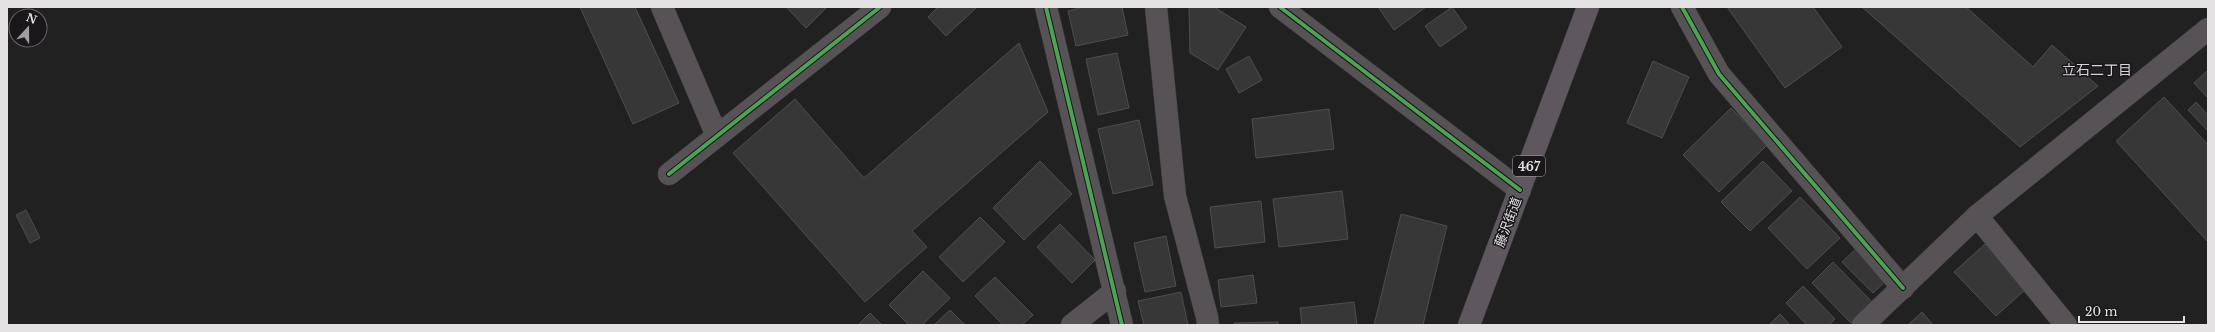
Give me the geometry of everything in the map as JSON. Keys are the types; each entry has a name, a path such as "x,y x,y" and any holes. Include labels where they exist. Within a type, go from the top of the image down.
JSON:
{"highway":[{"name":"藤沢街道","path":"1469,325 1588,7"}],"street":[{"path":"662,7 717,136"},
{"path":"669,174 880,7"},
{"path":"1046,7 1122,325"},
{"path":"1156,7 1175,196 1208,325"},
{"path":"1280,7 1520,190"},
{"path":"1682,7 1719,74 1903,288"},
{"path":"1863,325 1977,216 2208,29"},
{"path":"1977,216 2066,325"},
{"path":"1072,325 1115,291"}],"building":[{"path":"580,7 635,7 679,103 633,124"},
{"path":"786,7 827,7 806,28"},
{"path":"938,7 977,7 946,36 928,17"},
{"path":"1084,7 1122,7 1128,35 1076,46 1068,11"},
{"path":"1189,7 1214,7 1246,27 1218,70 1190,53"},
{"path":"1378,7 1426,7 1394,30"},
{"path":"1452,7 1467,28 1440,47 1425,26"},
{"path":"1727,7 1813,7 1842,47 1785,88"},
{"path":"1862,7 1966,7 2033,67 2052,45 2098,86 2020,147"},
{"path":"1019,43 1048,112 912,231 927,247 865,302 733,153 795,99 864,178"},
{"path":"1117,53 1129,108 1098,115 1086,59"},
{"path":"1249,56 1262,80 1239,93 1226,69"},
{"path":"1653,61 1689,77 1662,138 1627,123"},
{"path":"2208,70 2208,98 2194,83"},
{"path":"2164,97 2208,145 2208,242 2116,141"},
{"path":"2196,102 2208,115 2208,131 2188,110"},
{"path":"1731,108 1767,145 1719,192 1683,155"},
{"path":"1329,109 1334,149 1256,158 1252,119"},
{"path":"1139,120 1153,185 1113,194 1098,129"},
{"path":"1040,161 1072,194 1024,240 993,208"},
{"path":"1763,161 1792,191 1750,231 1721,202"},
{"path":"1342,191 1348,239 1279,247 1273,199"},
{"path":"1800,197 1840,238 1807,269 1768,228"},
{"path":"1261,201 1265,242 1215,248 1210,207"},
{"path":"26,210 40,238 30,243 16,215"},
{"path":"1401,214 1447,226 1423,325 1374,325"},
{"path":"980,217 1005,242 963,282 939,257"},
{"path":"1060,224 1095,260 1072,283 1037,247"},
{"path":"1166,236 1176,286 1145,292 1134,243"},
{"path":"1985,244 2026,289 1996,316 1954,272"},
{"path":"1856,249 1886,281 1873,293 1842,262"},
{"path":"1833,262 1872,302 1851,323 1812,283"},
{"path":"923,271 950,298 922,325 909,325 889,305"},
{"path":"1253,275 1257,303 1221,307 1218,280"},
{"path":"995,277 1033,315 1022,325 1003,325 975,296"},
{"path":"1803,286 1835,319 1829,325 1807,325 1786,303"},
{"path":"1181,292 1188,325 1144,325 1138,301"},
{"path":"1354,302 1357,325 1302,325 1300,308"},
{"path":"950,310 965,325 934,325"},
{"path":"1922,312 1933,325 1908,325"},
{"path":"870,313 882,325 858,325"},
{"path":"1780,314 1790,325 1769,325"},
{"path":"1278,322 1278,325 1234,325 1234,323"}],"cycle path":[{"path":"669,174 880,7"},
{"path":"1046,7 1122,325"},
{"path":"1280,7 1520,190"},
{"path":"1682,7 1719,74 1903,288"}],"district":[{"name":"立石二丁目","path":"2097,70"}]}
